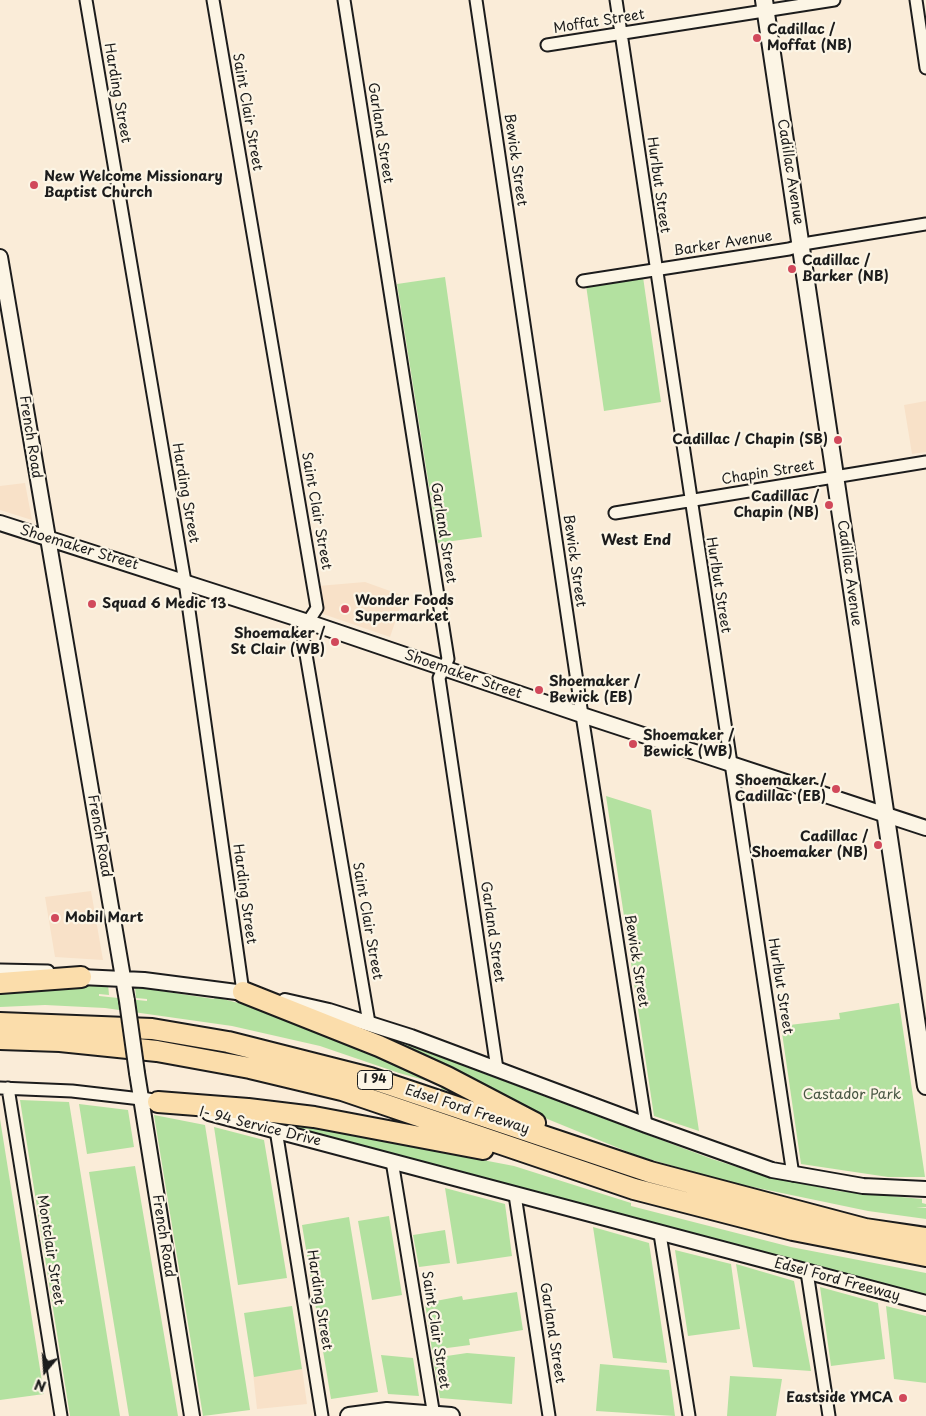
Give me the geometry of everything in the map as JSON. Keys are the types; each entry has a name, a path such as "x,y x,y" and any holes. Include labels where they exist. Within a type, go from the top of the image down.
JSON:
{"highway":[{"path":"0,983 81,977"},
{"path":"243,992 333,1027 447,1077 592,1152"},
{"name":"Edsel Ford Freeway","path":"0,1023 152,1029 228,1042 370,1078 650,1172 772,1206 924,1242"},
{"name":"Edsel Ford Freeway","path":"0,1040 60,1041 147,1050 250,1068 342,1090 634,1188 757,1221 900,1253 924,1242"},
{"path":"150,1101 248,1109 314,1117 555,1163"}],"main road":[{"name":"Cadillac Avenue","path":"765,6 926,1086"},
{"path":"349,1416 387,1411 451,1416"}],"street":[{"name":"Harding Street","path":"86,0 185,582 243,992"},
{"name":"Saint Clair Street","path":"213,0 317,608 302,631 369,1023"},
{"name":"Garland Street","path":"344,0 448,658 439,678 497,1069"},
{"name":"Bewick Street","path":"476,0 582,715 646,1125"},
{"name":"Hurlbut Street","path":"616,0 793,1175"},
{"name":"Moffat Street","path":"547,45 765,6 834,0"},
{"path":"916,0 926,68"},
{"name":"Barker Avenue","path":"583,281 926,224"},
{"name":"French Road","path":"0,257 124,979 137,1072 150,1101 192,1416"},
{"name":"Chapin Street","path":"615,513 926,462"},
{"name":"Shoemaker Street","path":"0,523 308,622 582,715 926,828"},
{"path":"0,970 60,971 81,977 124,979 243,992 329,1011 369,1023 497,1069 751,1164 793,1175 863,1186 926,1189"},
{"name":"I- 94 Service Drive","path":"4,1088 72,1091 150,1101 276,1130 516,1195"},
{"name":"Montclair Street","path":"4,1088 61,1416"},
{"name":"Harding Street","path":"276,1130 322,1416"},
{"name":"Saint Clair Street","path":"392,1161 433,1415"},
{"name":"Garland Street","path":"516,1195 549,1416"},
{"name":"Edsel Ford Freeway","path":"516,1195 926,1303"},
{"path":"660,1234 689,1416"},
{"path":"807,1272 829,1416"}],"shaded area":[{"path":"926,401 926,452 912,454 904,405"},
{"path":"25,483 32,520 0,510 0,486"},
{"path":"365,582 404,596 390,637 323,614 318,586"},
{"path":"91,891 103,960 55,957 45,897"},
{"path":"302,1368 307,1404 257,1409 253,1373"}],"green space":[{"path":"445,277 482,537 438,543 397,284"},
{"path":"643,277 661,402 604,411 586,285"},
{"path":"606,796 651,810 699,1131 654,1116"},
{"path":"108,984 109,995 99,994 99,996 147,1001 147,999 136,998 135,987 214,999 215,997 254,1007 323,1031 474,1096 472,1099 441,1089 442,1085 399,1073 320,1046 232,1026 105,1008 45,1005 0,1007 0,989"},
{"name":"Castador Park","path":"899,1003 925,1177 888,1177 801,1164 781,1026 840,1019 839,1013"},
{"path":"340,1023 411,1046 712,1159 762,1175 838,1191 922,1199 922,1203 926,1204 926,1207 916,1207 926,1208 926,1219 868,1211 729,1182 638,1156 518,1107"},
{"path":"20,1100 69,1102 120,1416 70,1416"},
{"path":"79,1104 128,1110 134,1147 87,1154"},
{"path":"154,1115 205,1125 250,1410 203,1416"},
{"path":"253,1116 514,1166 631,1203 631,1206 791,1247 926,1273 926,1298 249,1117"},
{"path":"0,1119 44,1394 0,1400"},
{"path":"214,1127 264,1140 287,1278 238,1285"},
{"path":"135,1166 178,1416 129,1416 89,1172"},
{"path":"445,1188 505,1204 512,1256 457,1264"},
{"path":"389,1216 402,1295 372,1300 358,1221"},
{"path":"349,1217 378,1392 331,1399 302,1225"},
{"path":"593,1227 649,1243 667,1363 613,1358"},
{"path":"445,1230 450,1263 419,1267 413,1235"},
{"path":"675,1250 731,1264 740,1329 688,1336"},
{"path":"736,1264 794,1281 811,1371 753,1367"},
{"path":"820,1287 878,1303 885,1359 831,1366"},
{"path":"517,1292 523,1330 469,1339 470,1345 432,1350 425,1303 462,1296 463,1300"},
{"path":"292,1306 302,1369 254,1377 244,1313"},
{"path":"886,1306 926,1316 926,1383 894,1379"},
{"path":"467,1353 515,1357 512,1404 440,1398 433,1358"},
{"path":"381,1355 413,1358 419,1396 388,1394"},
{"path":"600,1364 669,1370 675,1416 596,1411"},
{"path":"730,1376 782,1379 776,1416 727,1416"}],"place":[{"name":"Cadillac / Moffat (NB)","path":"757,38"},
{"name":"New Welcome Missionary Baptist Church","path":"34,185"},
{"name":"Cadillac / Barker (NB)","path":"792,269"},
{"name":"Cadillac / Chapin (SB)","path":"838,440"},
{"name":"Cadillac / Chapin (NB)","path":"829,505"},
{"name":"Squad 6 Medic 13","path":"92,604"},
{"name":"Wonder Foods Supermarket","path":"345,609"},
{"name":"Shoemaker / St Clair (WB)","path":"335,642"},
{"name":"Shoemaker / Bewick (EB)","path":"539,690"},
{"name":"Shoemaker / Bewick (WB)","path":"633,744"},
{"name":"Shoemaker / Cadillac (EB)","path":"836,789"},
{"name":"Cadillac / Shoemaker (NB)","path":"878,845"},
{"name":"Mobil Mart","path":"55,918"},
{"name":"Eastside YMCA","path":"903,1398"}],"district":[{"name":"West End","path":"636,541"}]}
